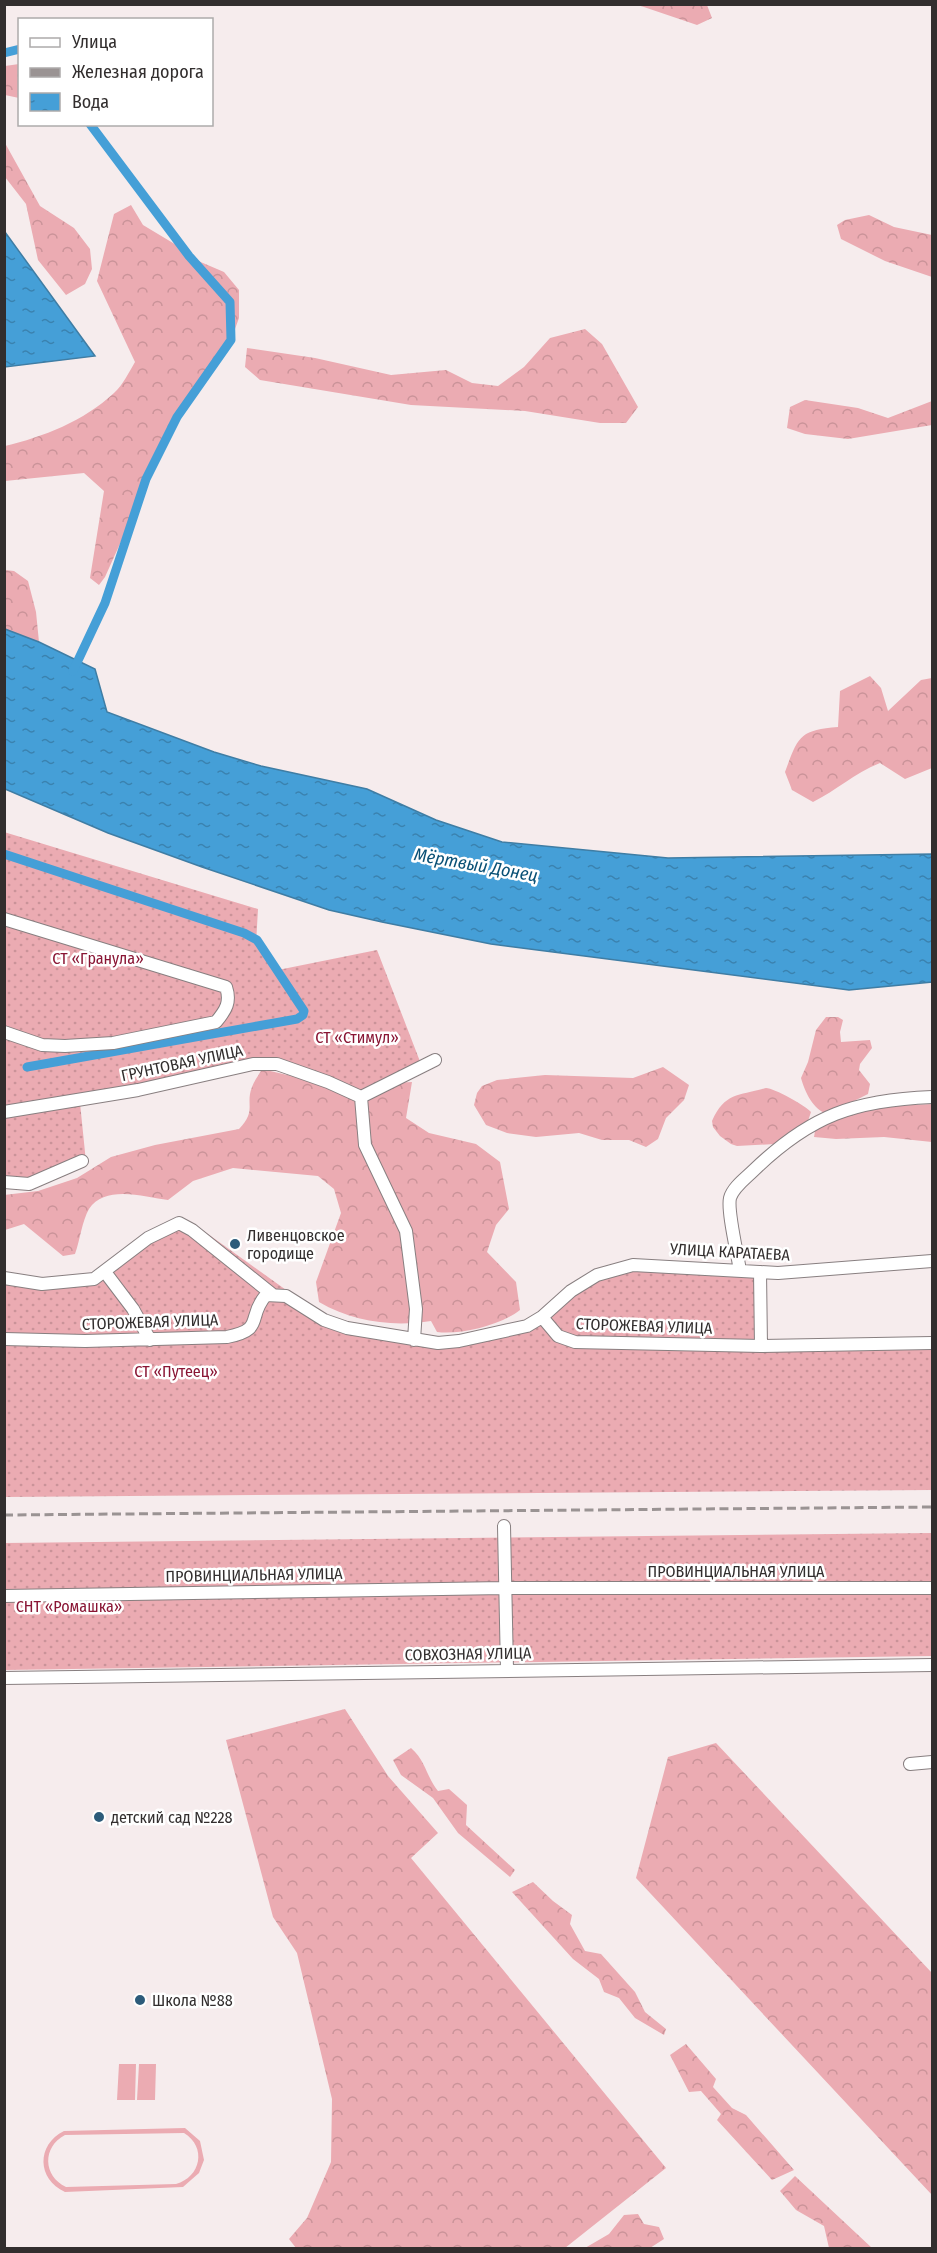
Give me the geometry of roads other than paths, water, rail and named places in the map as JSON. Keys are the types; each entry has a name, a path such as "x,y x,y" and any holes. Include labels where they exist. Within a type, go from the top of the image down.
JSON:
{"street":[{"path":"4,919 226,987 230,999 226,1011 216,1022 113,1043 42,1045 4,1032"},
{"path":"414,1340 416,1309 406,1231 365,1145 360,1097 435,1060"},
{"name":"ГРУНТОВАЯ УЛИЦА","path":"4,1112 138,1090 253,1064 277,1064 328,1082 360,1097"},
{"path":"740,1271 729,1201 738,1186 758,1166 804,1131 854,1106 901,1098 933,1097"},
{"path":"4,1182 29,1184 82,1161"},
{"path":"4,1278 42,1284 94,1279 148,1238 179,1223 192,1230 273,1295 286,1296 324,1320 347,1328 438,1343 459,1341 527,1326 542,1317"},
{"name":"УЛИЦА КАРАТАЕВА","path":"542,1317 571,1291 597,1275 633,1265 760,1272 933,1261"},
{"path":"105,1272 132,1309 150,1340"},
{"path":"760,1272 760,1346"},
{"name":"СТОРОЖЕВАЯ УЛИЦА","path":"4,1339 150,1340 227,1336 247,1332 254,1323 262,1300 266,1295 273,1295"},
{"name":"СТОРОЖЕВАЯ УЛИЦА","path":"542,1317 558,1336 575,1342 760,1346 933,1343"},
{"path":"504,1526 507,1670"},
{"name":"ПРОВИНЦИАЛЬНАЯ УЛИЦА","path":"4,1596 504,1588 933,1588"},
{"name":"СОВХОЗНАЯ УЛИЦА","path":"4,1678 933,1665"},
{"path":"910,1764 933,1762"}],"water":[{"path":"5,232 95,356 5,367"},
{"name":"Мёртвый Донец","path":"5,629 39,642 95,669 107,712 214,752 261,766 367,789 436,820 502,842 668,858 932,854 932,982 849,990 491,944 329,910 108,833 5,789"}],"waterway":[{"path":"4,53 18,50"},
{"path":"73,671 105,603 146,479 177,417 231,340 230,302 189,256 92,126"},
{"path":"4,854 244,933 257,940 304,1011 303,1015 297,1019 27,1067"}],"railway":[{"path":"4,1515 932,1507"}],"place":[{"name":"Ливенцовское городище","path":"235,1244"},
{"name":"детский сад №228","path":"99,1817"},
{"name":"Школа №88","path":"140,2000"}],"park label":[{"name":"СТ «Гранула»","path":"98,958"},
{"name":"СТ «Стимул»","path":"357,1037"},
{"name":"СТ «Путеец»","path":"176,1371"},
{"name":"СНТ «Ромашка»","path":"69,1606"}]}
